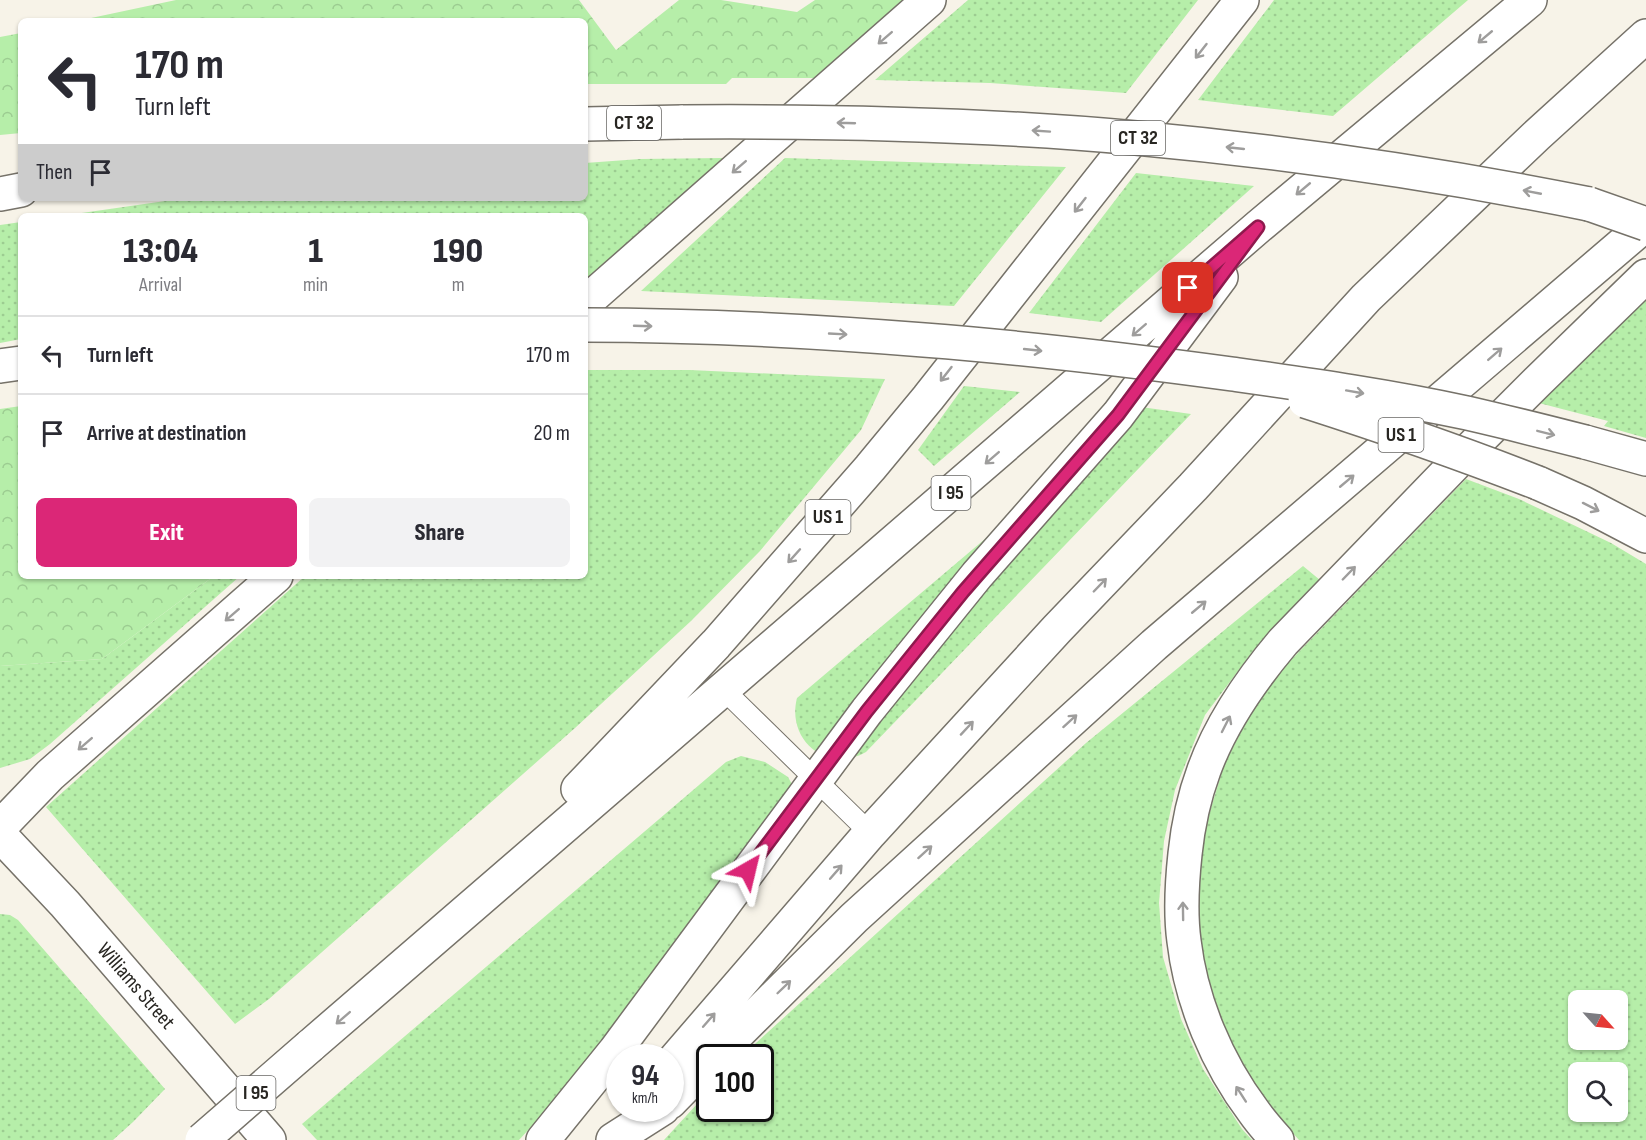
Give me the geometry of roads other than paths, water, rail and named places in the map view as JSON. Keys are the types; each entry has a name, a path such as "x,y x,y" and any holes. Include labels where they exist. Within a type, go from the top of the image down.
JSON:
{"main road":[{"path":"588,300 929,0"},
{"name":"I 95","path":"202,1140 1258,227 1530,0"},
{"name":"US 1","path":"376,989 592,775 716,644 812,536 922,405 1240,2"},
{"path":"684,1049 870,833 1366,298 1501,169 1646,36"},
{"name":"CT 32","path":"588,124 856,123 1002,128 1134,138 1238,148 1350,163 1502,187 1646,217"},
{"path":"0,194 18,191"},
{"path":"1589,204 1646,224"},
{"name":"US 1","path":"727,1044 854,918 1154,645 1646,224"},
{"path":"543,1140 615,1051 867,711 977,575 1118,415 1258,227"},
{"path":"1277,1140 1254,1113 1234,1083 1214,1044 1189,974 1183,938 1182,881 1188,826 1205,767 1229,716 1283,642 1466,453 1646,276"},
{"path":"588,325 841,334 1006,347 1193,369 1398,399 1468,413 1646,459"},
{"path":"0,366 18,363"},
{"path":"1193,369 1292,396 1391,428 1538,483 1583,503 1646,536"},
{"path":"0,827 50,775 273,579"},
{"name":"Williams Street","path":"0,835 65,904 269,1140"},
{"path":"684,1088 696,1075"},
{"path":"606,1140 621,1122"},
{"path":"613,1140 641,1122"}],"lane":[{"path":"723,689 870,833"}]}
